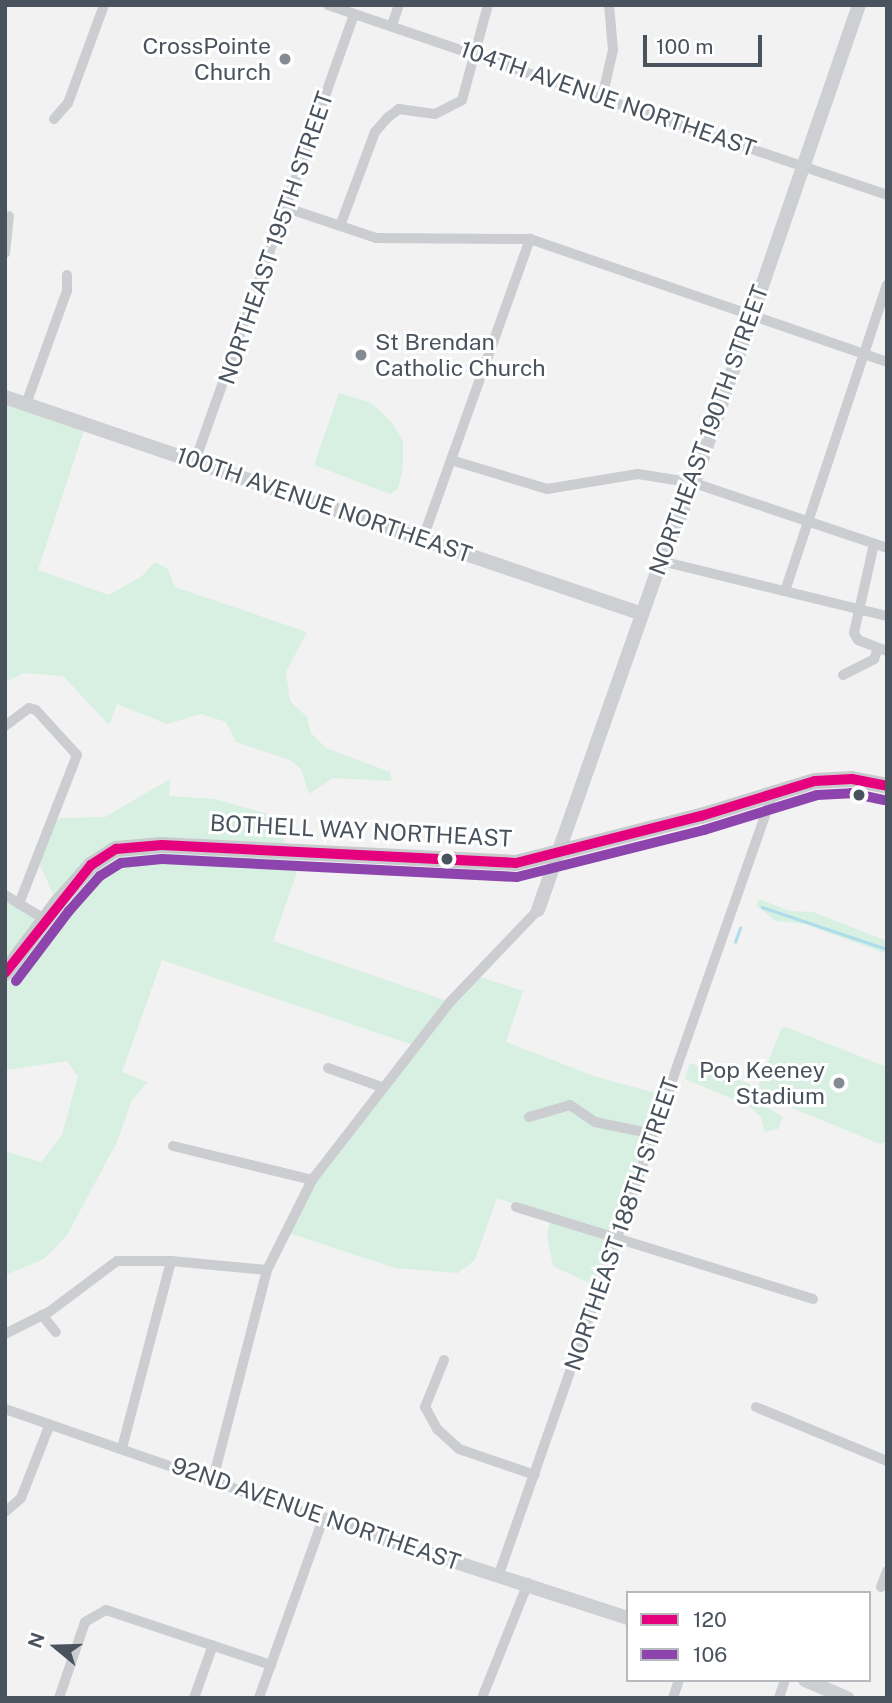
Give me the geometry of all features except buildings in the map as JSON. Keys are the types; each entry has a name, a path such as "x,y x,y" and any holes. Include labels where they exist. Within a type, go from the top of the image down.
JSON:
{"main road":[{"name":"BOTHELL WAY NORTHEAST","path":"5,973 44,919 102,855 135,846 485,864 558,854 773,793 838,778 887,786"}],"street":[{"path":"54,119 68,103 104,5"},
{"name":"104TH AVENUE NORTHEAST","path":"328,5 887,195"},
{"path":"392,25 399,5"},
{"path":"340,226 375,131 399,109 435,114 451,109 468,86 471,52 488,5"},
{"path":"602,98 613,50 609,5"},
{"name":"NORTHEAST 190TH STREET","path":"538,910 661,561 694,484 859,5"},
{"name":"NORTHEAST 195TH STREET","path":"195,461 354,14"},
{"path":"287,208 392,240 530,239 887,362"},
{"path":"5,253 9,216"},
{"path":"423,538 530,239"},
{"path":"26,404 67,292 67,275"},
{"path":"786,588 806,521 887,285"},
{"name":"100TH AVENUE NORTHEAST","path":"5,397 642,614"},
{"path":"451,460 547,489 638,474 694,484 887,548"},
{"path":"843,675 874,659 882,650 858,640 854,633 874,544"},
{"path":"661,561 786,588 887,616"},
{"path":"5,726 29,708 36,710 76,755 19,904"},
{"name":"NORTHEAST 188TH STREET","path":"499,1574 773,793"},
{"path":"5,895 44,919"},
{"path":"213,1479 267,1270 312,1180 450,1002 538,910"},
{"path":"328,1068 382,1087"},
{"path":"528,1117 570,1105 595,1122 653,1134"},
{"path":"173,1146 312,1180"},
{"path":"516,1208 813,1299"},
{"path":"5,1334 43,1315 117,1261 171,1261 267,1270"},
{"path":"122,1448 171,1261"},
{"path":"43,1315 56,1332"},
{"path":"444,1360 425,1407 437,1429 459,1449 534,1475"},
{"path":"756,1407 887,1461"},
{"name":"92ND AVENUE NORTHEAST","path":"5,1409 323,1519 528,1583 626,1617"},
{"path":"5,1512 22,1498 50,1424"},
{"path":"259,1698 323,1519"},
{"path":"881,1587 887,1571"},
{"path":"482,1698 528,1583"},
{"path":"59,1698 85,1622 95,1613 106,1610 271,1665"},
{"path":"194,1698 213,1645"},
{"path":"810,1682 847,1698"}],"green space":[{"path":"339,393 371,403 391,421 403,441 403,467 398,489 390,494 314,465"},
{"path":"5,397 86,424 38,570 109,595 142,576 155,562 168,569 175,587 307,632 286,672 290,701 307,717 311,733 326,748 390,772 392,781 332,778 309,794 301,769 292,761 236,742 226,722 201,714 167,724 117,704 109,725 63,676 23,673 5,683"},
{"path":"170,779 169,796 215,799 283,818 285,851 304,852 273,941 450,1002 475,975 523,991 506,1042 594,1076 666,1096 599,1288 553,1266 547,1235 551,1216 497,1198 475,1260 458,1273 395,1268 286,1232 312,1180 413,1045 162,960 122,1072 147,1082 131,1102 117,1142 67,1235 44,1259 5,1275 5,1151 41,1162 62,1135 78,1076 67,1061 5,1070 5,896 45,919 57,902 37,859 51,825 61,818 105,817"},
{"path":"759,899 790,911 813,912 887,941 887,954 805,924 775,921 756,905"},
{"path":"786,1027 887,1067 886,1142 880,1144 760,1095 757,1089 781,1029"},
{"path":"690,1063 750,1084 753,1099 783,1117 778,1129 765,1132 761,1117 749,1106 685,1079"}],"waterway":[{"path":"762,907 887,949"},
{"path":"735,942 740,928"}],"transit line":[{"name":"120","path":"5,973 91,865 116,849 162,845 516,863 701,816 815,781 852,779 887,786"},
{"name":"106","path":"16,981 69,911 100,876 121,863 162,859 517,877 704,830 817,795 851,793 884,800"}],"place":[{"name":"CrossPointe Church","path":"285,59"},
{"name":"St Brendan Catholic Church","path":"361,355"},
{"name":"Pop Keeney Stadium","path":"839,1083"}]}
